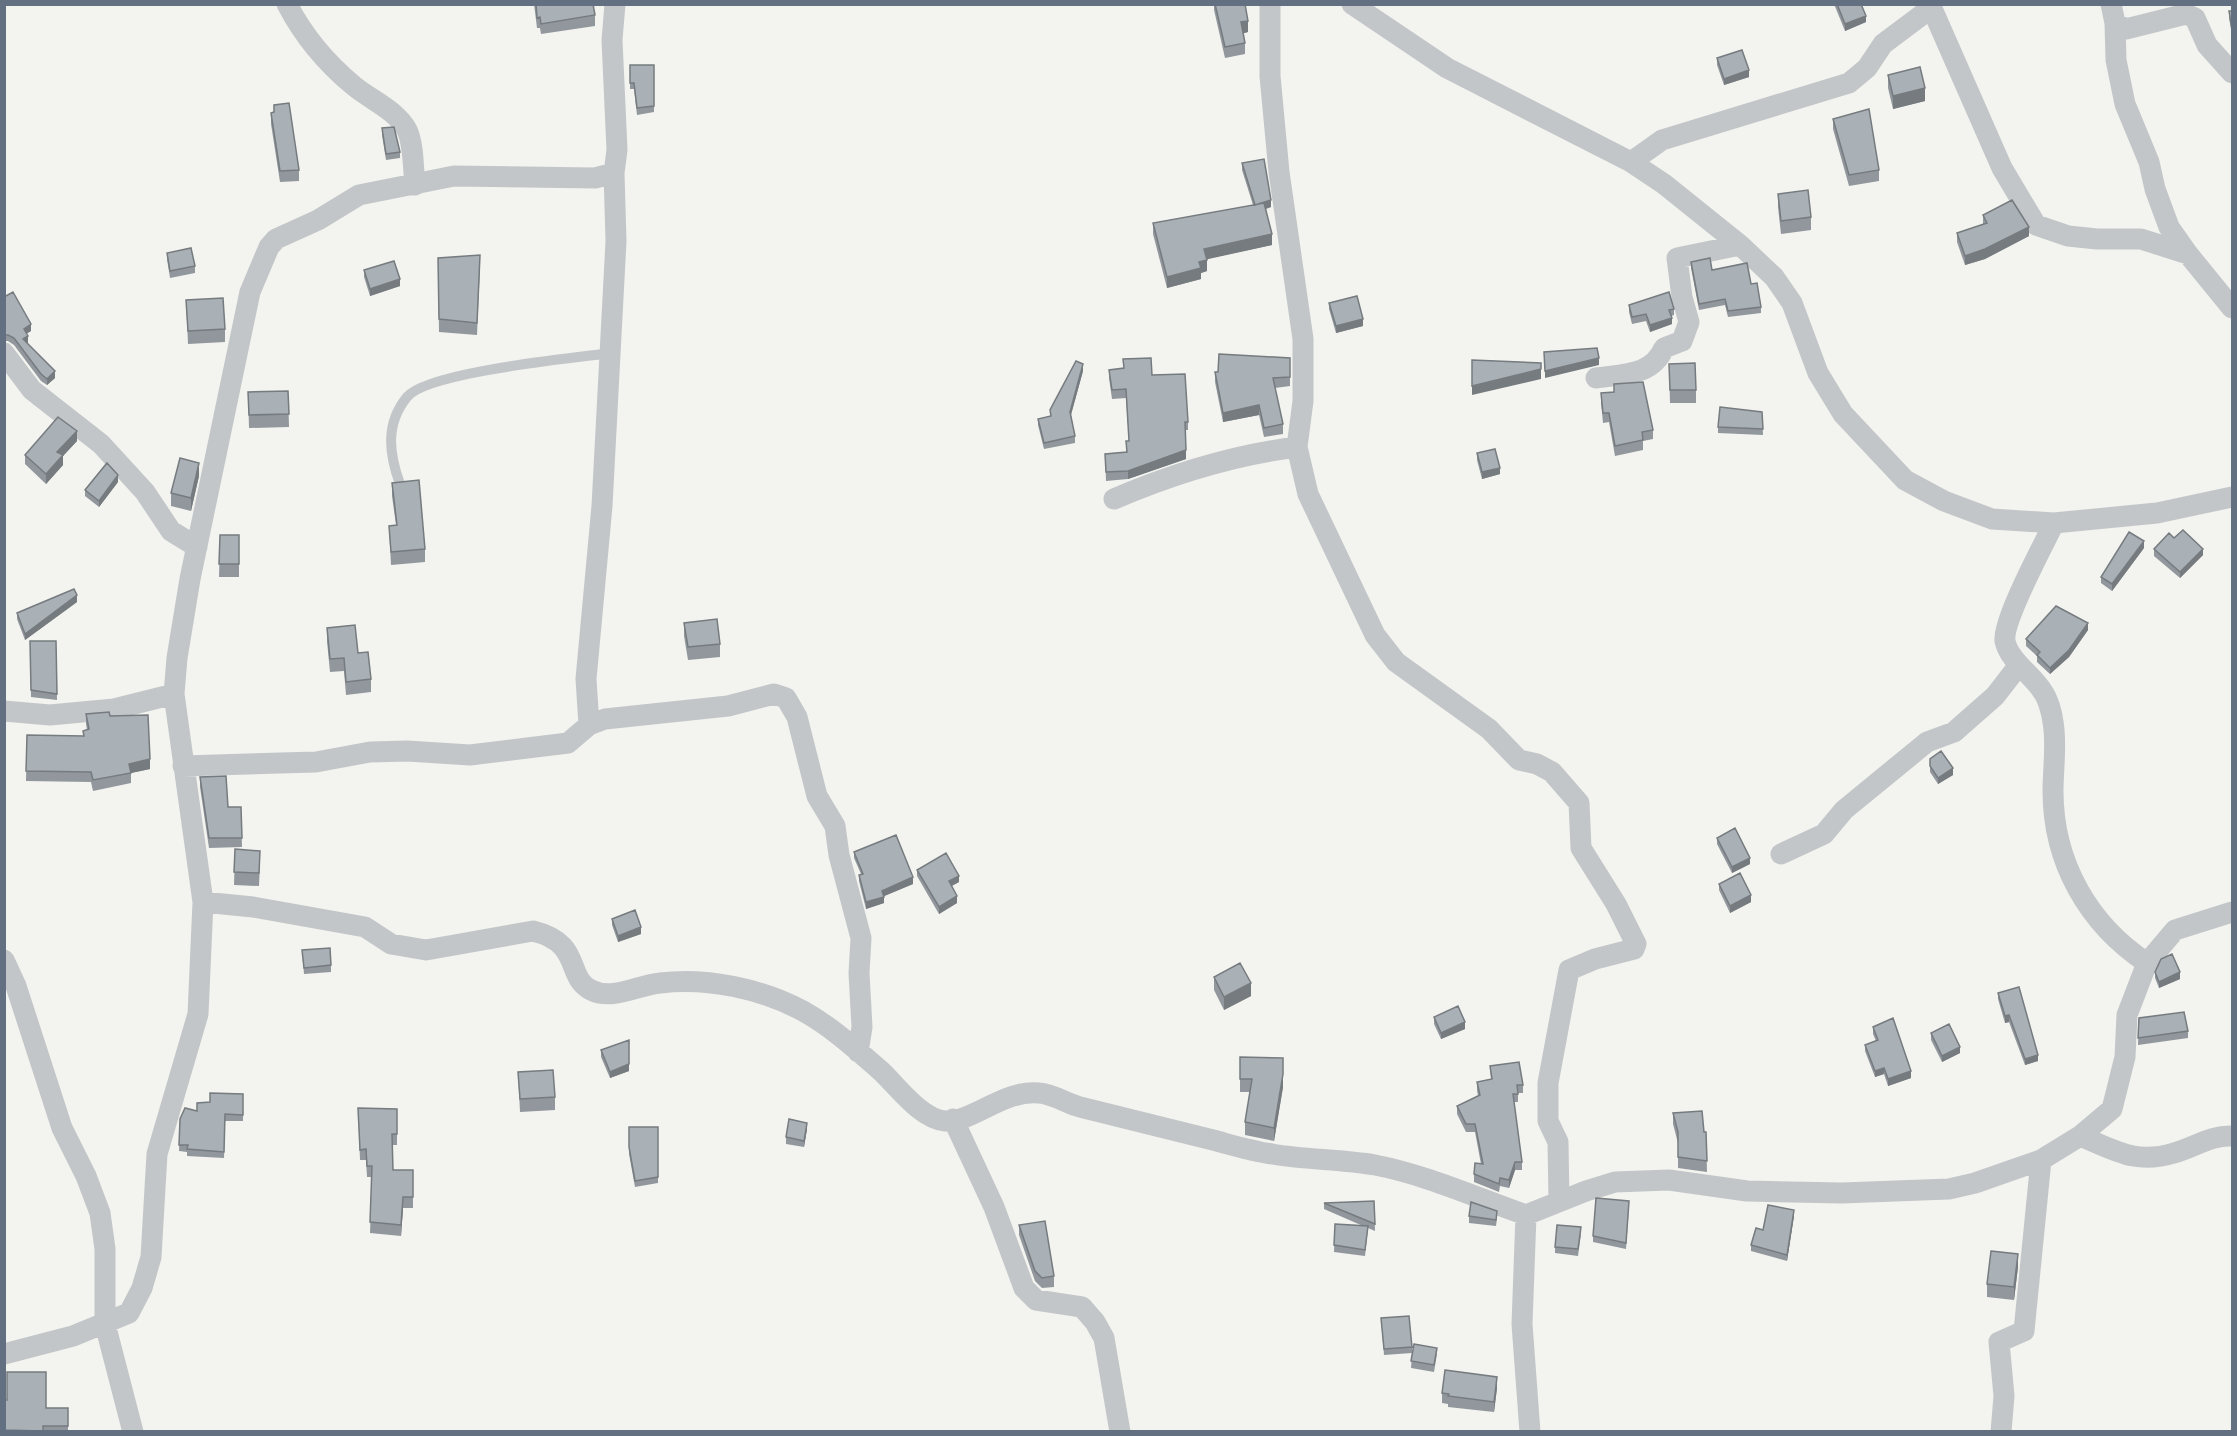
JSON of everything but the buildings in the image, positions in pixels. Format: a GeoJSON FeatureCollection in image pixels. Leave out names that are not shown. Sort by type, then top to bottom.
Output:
{"type":"FeatureCollection","features":[{"type":"Feature","properties":{"kind":"street"},"geometry":{"type":"LineString","coordinates":[[287,4],[302,33],[333,67],[355,87],[386,108],[406,130],[415,185]]}},
{"type":"Feature","properties":{"kind":"street"},"geometry":{"type":"LineString","coordinates":[[589,725],[586,679],[602,506],[616,241],[614,173],[617,150],[612,40],[615,4]]}},
{"type":"Feature","properties":{"kind":"street"},"geometry":{"type":"LineString","coordinates":[[1270,4],[1270,76],[1279,172],[1303,339],[1303,401],[1297,447],[1308,494],[1376,635],[1396,662],[1489,729],[1519,760],[1537,764],[1552,772],[1579,803],[1581,848],[1616,904],[1636,944],[1634,949],[1595,959],[1569,970],[1548,1083],[1548,1121],[1558,1142],[1559,1202]]}},
{"type":"Feature","properties":{"kind":"street"},"geometry":{"type":"LineString","coordinates":[[1352,4],[1448,68],[1631,162],[1664,184],[1740,245],[1774,277],[1792,303],[1818,373],[1843,414],[1905,480],[1944,501],[1992,519],[2054,523],[2157,513],[2232,497]]}},
{"type":"Feature","properties":{"kind":"street"},"geometry":{"type":"LineString","coordinates":[[2200,4],[2226,63]]}},
{"type":"Feature","properties":{"kind":"street"},"geometry":{"type":"LineString","coordinates":[[1631,162],[1662,140],[1849,83],[1867,68],[1883,44],[1931,6],[2002,168],[2036,225],[2068,236],[2097,239],[2141,239],[2188,254]]}},
{"type":"Feature","properties":{"kind":"street"},"geometry":{"type":"LineString","coordinates":[[2113,14],[2126,29],[2186,14],[2195,18],[2226,63]]}},
{"type":"Feature","properties":{"kind":"street"},"geometry":{"type":"LineString","coordinates":[[2113,14],[2116,60],[2125,104],[2149,162],[2155,189],[2169,227],[2232,308]]}},
{"type":"Feature","properties":{"kind":"street"},"geometry":{"type":"LineString","coordinates":[[4,1354],[105,1324],[129,1313],[142,1288],[151,1257],[157,1154],[198,1014],[203,902],[197,843],[183,766],[174,694],[177,658],[197,547],[250,292],[269,246],[276,239],[318,220],[359,195],[415,185],[434,178],[454,176],[595,178],[614,173]]}},
{"type":"Feature","properties":{"kind":"street"},"geometry":{"type":"LineString","coordinates":[[1596,378],[1646,370],[1659,361],[1664,348],[1682,341],[1689,322],[1682,297],[1677,258],[1740,245]]}},
{"type":"Feature","properties":{"kind":"street"},"geometry":{"type":"LineString","coordinates":[[4,353],[32,390],[101,444],[145,492],[171,531],[197,547]]}},
{"type":"Feature","properties":{"kind":"street"},"geometry":{"type":"LineString","coordinates":[[1114,499],[1198,468],[1257,452],[1297,447]]}},
{"type":"Feature","properties":{"kind":"street"},"geometry":{"type":"LineString","coordinates":[[2054,523],[2025,582],[2007,627],[2005,641],[2019,664],[2044,692],[2054,722],[2053,793],[2061,855],[2082,898],[2102,925],[2126,949],[2147,963]]}},
{"type":"Feature","properties":{"kind":"street"},"geometry":{"type":"LineString","coordinates":[[1781,854],[1824,834],[1844,810],[1927,742],[1954,732],[1995,696],[2019,664]]}},
{"type":"Feature","properties":{"kind":"street"},"geometry":{"type":"LineString","coordinates":[[4,711],[50,715],[114,709],[174,694]]}},
{"type":"Feature","properties":{"kind":"street"},"geometry":{"type":"LineString","coordinates":[[183,766],[316,762],[379,752],[470,755],[567,743],[589,725],[605,719],[728,706],[774,694],[786,698],[797,717],[817,796],[835,826],[839,855],[861,938],[859,973],[862,1027],[858,1052]]}},
{"type":"Feature","properties":{"kind":"street"},"geometry":{"type":"LineString","coordinates":[[203,902],[253,907],[365,927],[391,944],[426,950],[533,931],[549,935],[564,945],[589,990],[604,994],[662,982],[750,989],[803,1011],[858,1052],[917,1108],[944,1121],[1017,1093],[1041,1092],[1078,1106],[1274,1155],[1377,1166],[1425,1179],[1526,1215],[1586,1191],[1626,1182],[1669,1180],[1746,1191],[1842,1194],[1949,1189],[1975,1184],[2041,1160],[2080,1136],[2112,1109],[2125,1056],[2127,1015],[2147,963],[2175,930],[2232,912]]}},
{"type":"Feature","properties":{"kind":"street"},"geometry":{"type":"LineString","coordinates":[[4,960],[16,986],[62,1128],[86,1176],[100,1213],[105,1249],[105,1324],[133,1431]]}},
{"type":"Feature","properties":{"kind":"street"},"geometry":{"type":"LineString","coordinates":[[953,1119],[994,1207],[1024,1288],[1036,1300],[1082,1307],[1095,1322],[1104,1338],[1120,1431]]}},
{"type":"Feature","properties":{"kind":"street"},"geometry":{"type":"LineString","coordinates":[[2080,1136],[2125,1156],[2142,1158],[2174,1153],[2219,1135],[2232,1136]]}},
{"type":"Feature","properties":{"kind":"street"},"geometry":{"type":"LineString","coordinates":[[2001,1431],[2004,1396],[1999,1342],[2024,1331],[2041,1160]]}},
{"type":"Feature","properties":{"kind":"street"},"geometry":{"type":"LineString","coordinates":[[1526,1215],[1522,1324],[1530,1431]]}},
{"type":"Feature","properties":{"kind":"lane"},"geometry":{"type":"LineString","coordinates":[[400,484],[391,458],[393,423],[408,396],[428,385],[480,372],[610,353]]}}]}
